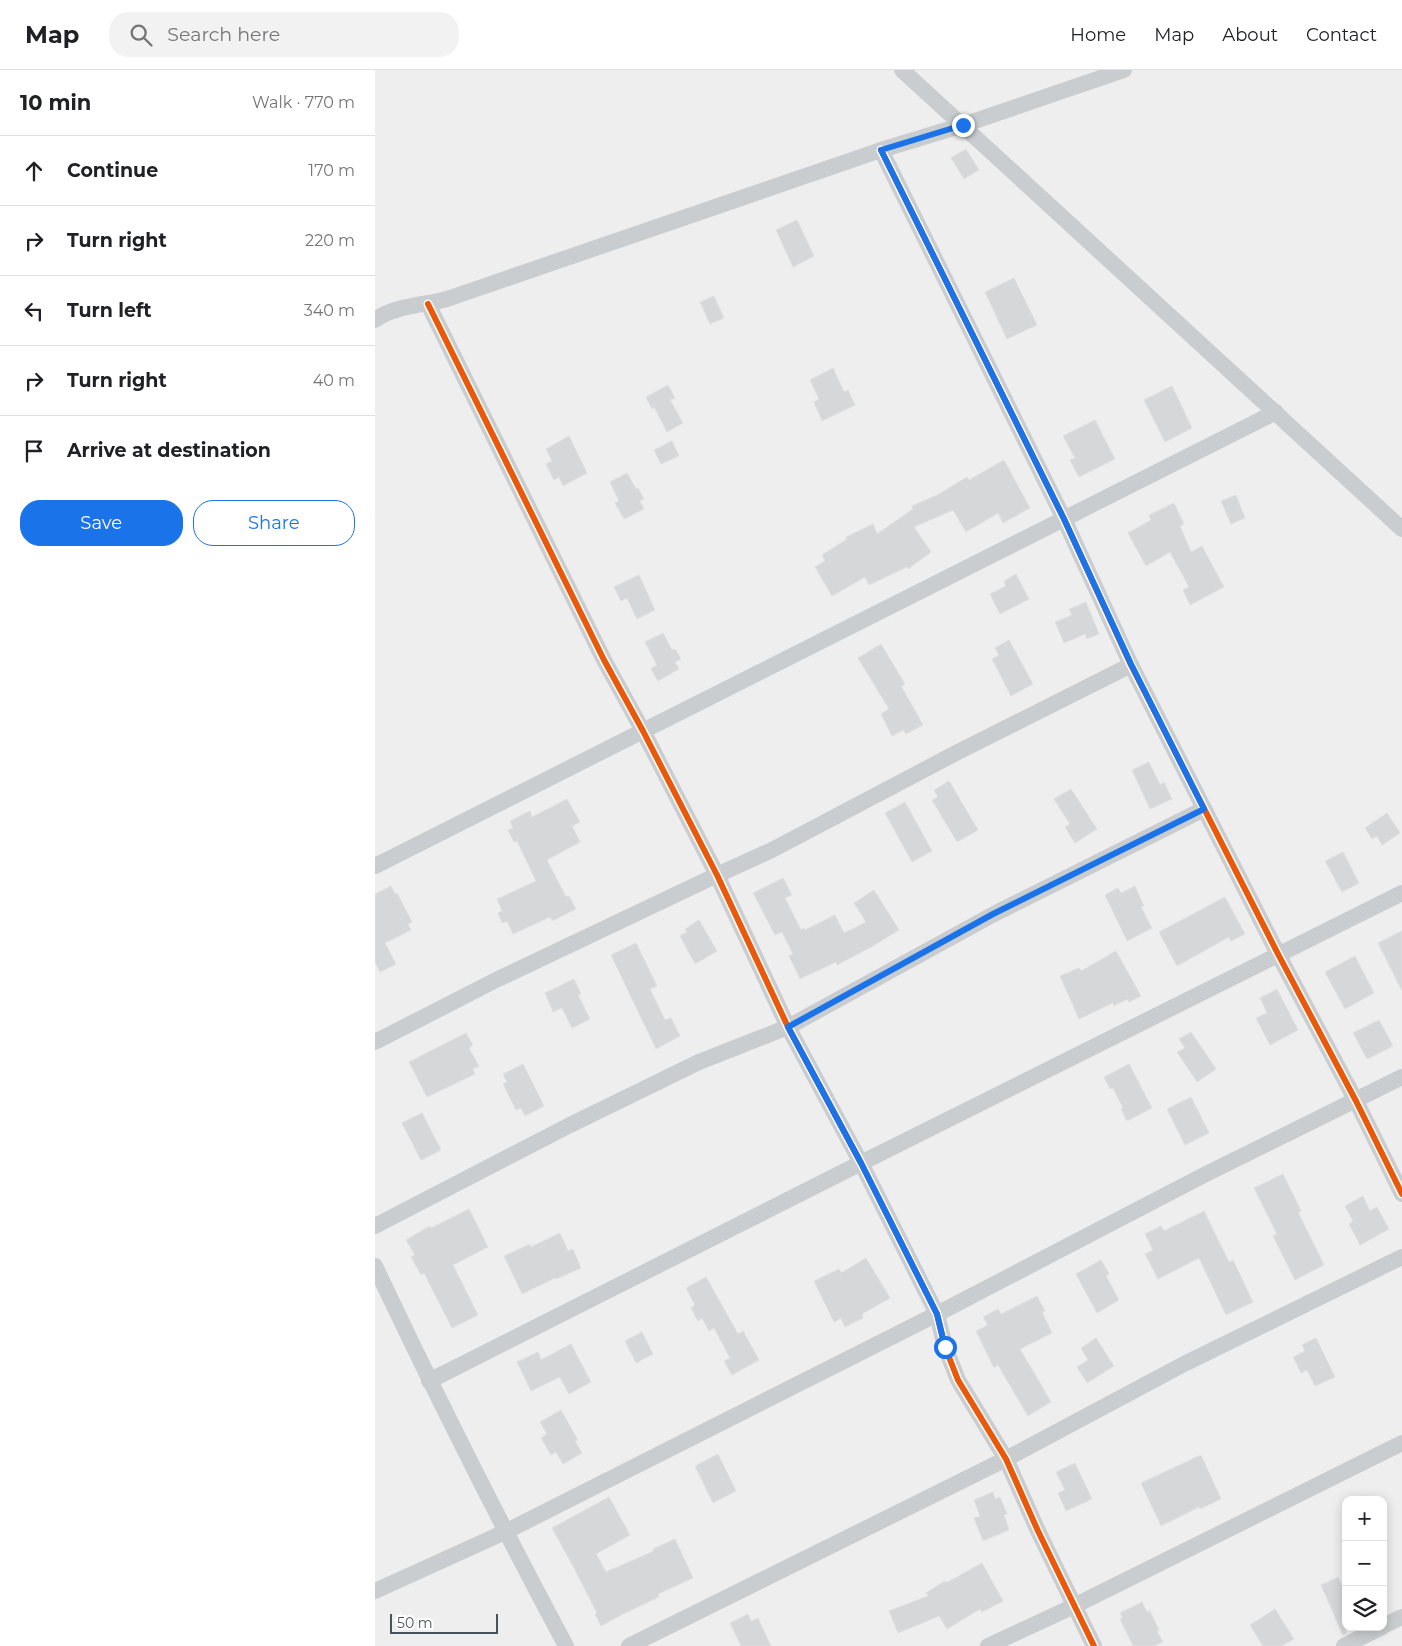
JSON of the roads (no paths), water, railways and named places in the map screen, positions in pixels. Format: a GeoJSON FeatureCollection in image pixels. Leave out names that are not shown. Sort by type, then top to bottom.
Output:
{"type":"FeatureCollection","features":[{"type":"Feature","properties":{"kind":"street"},"geometry":{"type":"LineString","coordinates":[[903,70],[1402,529]]}},
{"type":"Feature","properties":{"kind":"street"},"geometry":{"type":"LineString","coordinates":[[375,320],[381,315],[405,308],[447,299],[881,150],[963,125],[1124,70]]}},
{"type":"Feature","properties":{"kind":"street"},"geometry":{"type":"LineString","coordinates":[[881,150],[1064,519],[1131,664],[1402,1194]]}},
{"type":"Feature","properties":{"kind":"street"},"geometry":{"type":"LineString","coordinates":[[428,304],[604,660],[717,875],[788,1027],[861,1163],[937,1314],[945,1347],[958,1380],[1006,1459],[1038,1532],[1094,1646]]}},
{"type":"Feature","properties":{"kind":"street"},"geometry":{"type":"LineString","coordinates":[[375,866],[1276,412]]}},
{"type":"Feature","properties":{"kind":"street"},"geometry":{"type":"LineString","coordinates":[[375,1042],[496,980],[772,850],[1131,664]]}},
{"type":"Feature","properties":{"kind":"street"},"geometry":{"type":"LineString","coordinates":[[375,1226],[570,1125],[699,1062],[788,1027],[993,914],[1204,809]]}},
{"type":"Feature","properties":{"kind":"street"},"geometry":{"type":"LineString","coordinates":[[429,1380],[1402,893]]}},
{"type":"Feature","properties":{"kind":"street"},"geometry":{"type":"LineString","coordinates":[[375,1591],[505,1532],[937,1314],[1206,1174],[1402,1077]]}},
{"type":"Feature","properties":{"kind":"street"},"geometry":{"type":"LineString","coordinates":[[629,1646],[1006,1459],[1183,1364],[1402,1256]]}},
{"type":"Feature","properties":{"kind":"street"},"geometry":{"type":"LineString","coordinates":[[375,1266],[429,1380],[505,1532],[566,1646]]}},
{"type":"Feature","properties":{"kind":"street"},"geometry":{"type":"LineString","coordinates":[[988,1646],[1074,1606],[1402,1443]]}},
{"type":"Feature","properties":{"kind":"street"},"geometry":{"type":"LineString","coordinates":[[1387,1624],[1402,1617]]}},
{"type":"Feature","properties":{"kind":"street"},"geometry":{"type":"LineString","coordinates":[[1344,1646],[1374,1631]]}}]}
